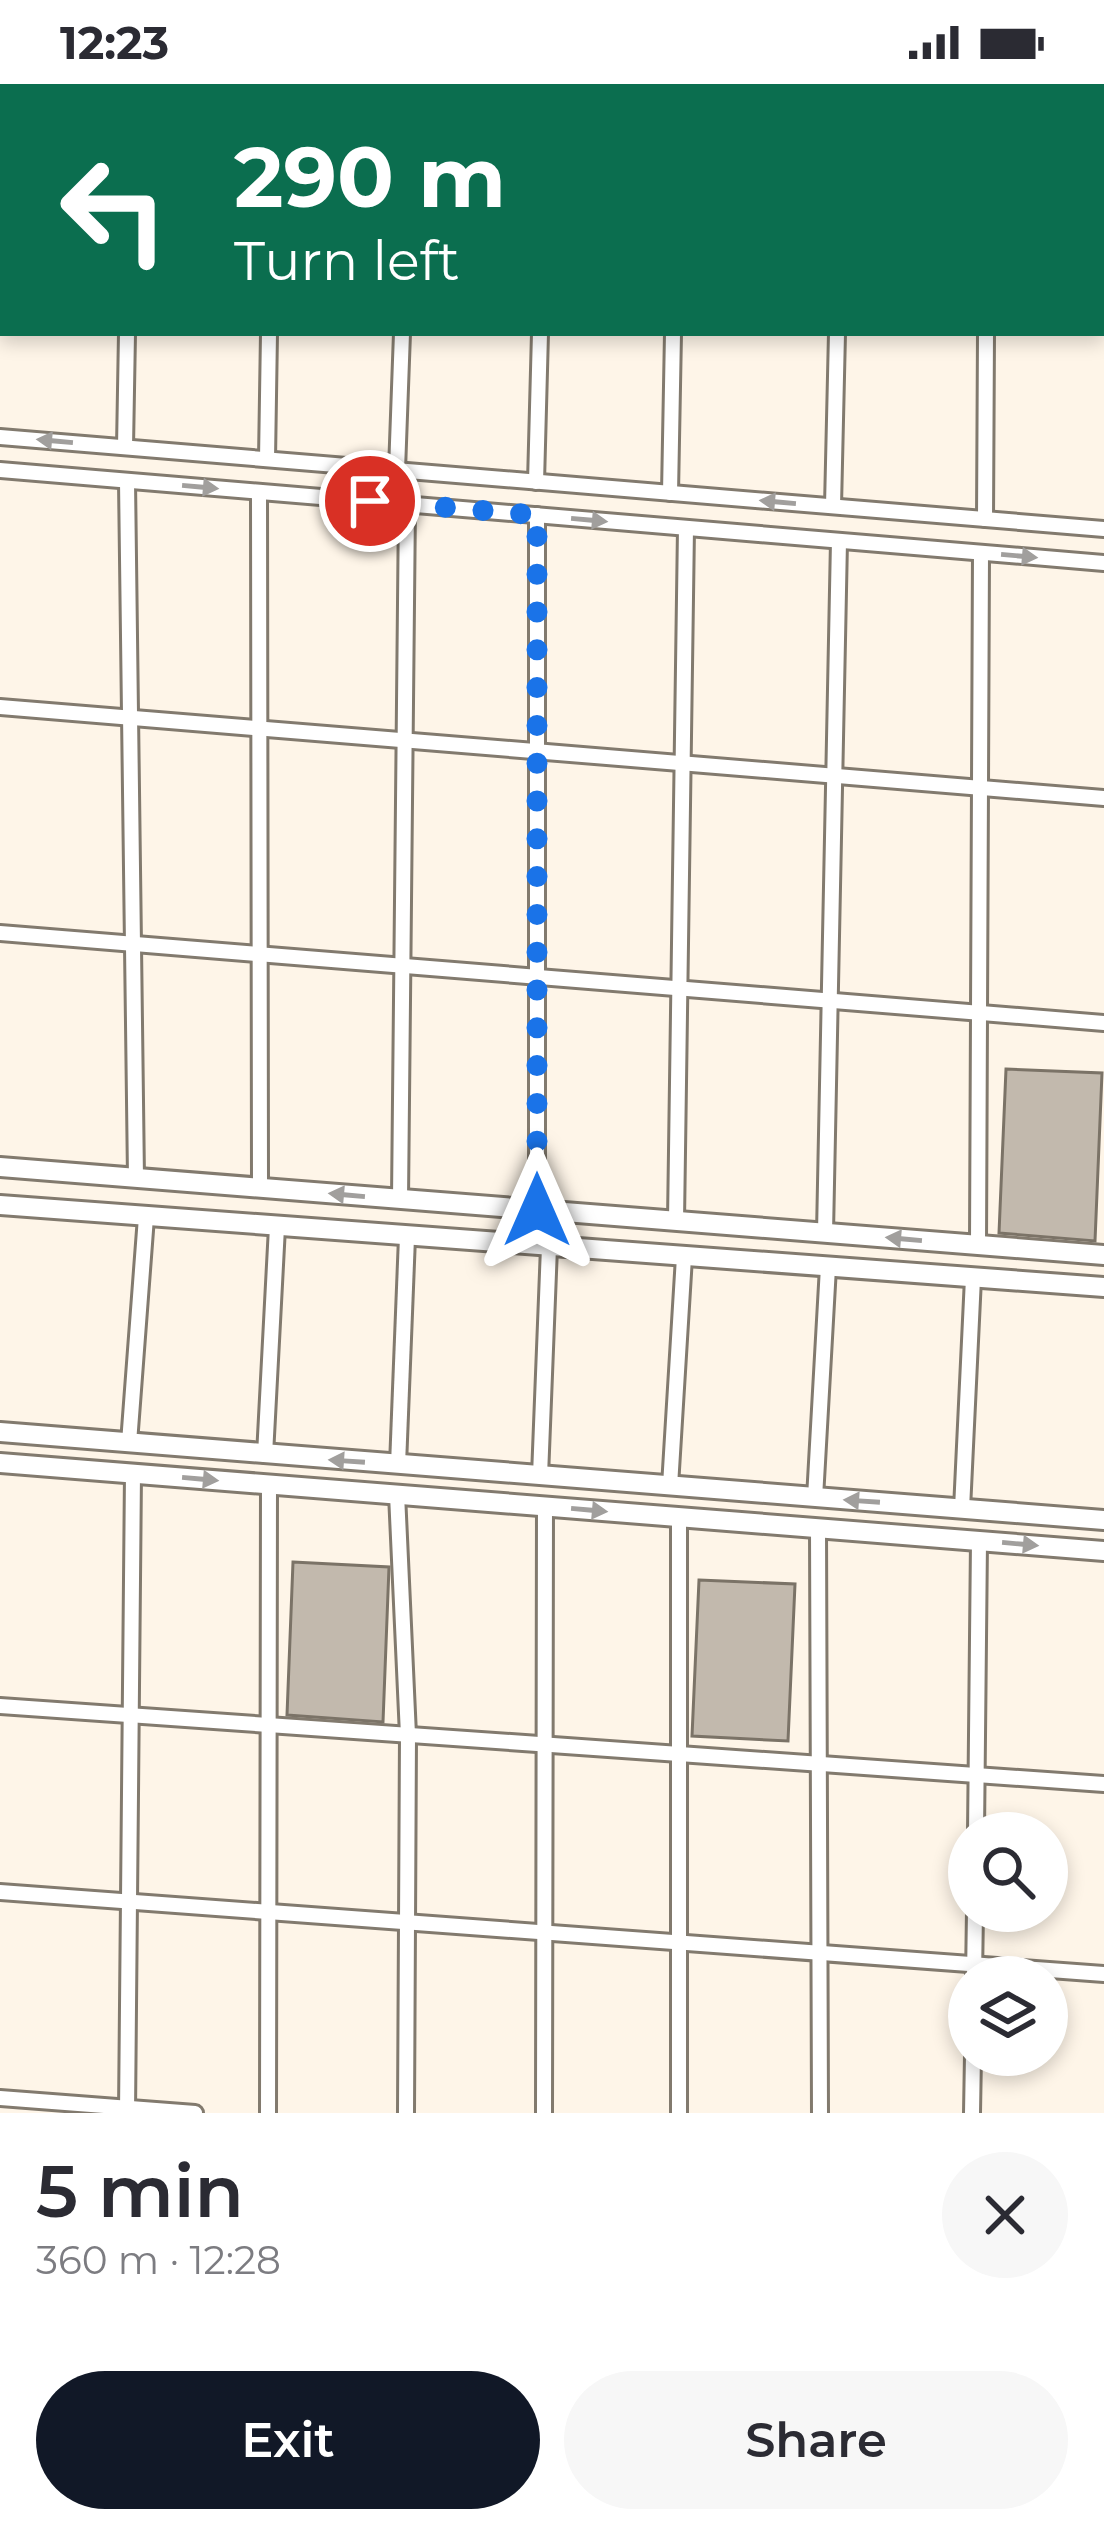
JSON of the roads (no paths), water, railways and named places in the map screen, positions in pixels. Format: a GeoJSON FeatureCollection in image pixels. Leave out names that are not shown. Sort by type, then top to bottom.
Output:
{"type":"FeatureCollection","features":[{"type":"Feature","properties":{"kind":"main road"},"geometry":{"type":"LineString","coordinates":[[0,1167],[1104,1255]]}},
{"type":"Feature","properties":{"kind":"main road"},"geometry":{"type":"LineString","coordinates":[[0,1205],[1104,1287]]}},
{"type":"Feature","properties":{"kind":"main road"},"geometry":{"type":"LineString","coordinates":[[0,1432],[1104,1520]]}},
{"type":"Feature","properties":{"kind":"main road"},"geometry":{"type":"LineString","coordinates":[[0,1463],[1104,1551]]}},
{"type":"Feature","properties":{"kind":"street"},"geometry":{"type":"LineString","coordinates":[[125,447],[127,336]]}},
{"type":"Feature","properties":{"kind":"street"},"geometry":{"type":"LineString","coordinates":[[267,459],[269,336]]}},
{"type":"Feature","properties":{"kind":"street"},"geometry":{"type":"LineString","coordinates":[[397,470],[402,336]]}},
{"type":"Feature","properties":{"kind":"street"},"geometry":{"type":"LineString","coordinates":[[536,482],[540,336]]}},
{"type":"Feature","properties":{"kind":"street"},"geometry":{"type":"LineString","coordinates":[[670,493],[673,336]]}},
{"type":"Feature","properties":{"kind":"street"},"geometry":{"type":"LineString","coordinates":[[832,506],[837,336]]}},
{"type":"Feature","properties":{"kind":"street"},"geometry":{"type":"LineString","coordinates":[[985,519],[986,336]]}},
{"type":"Feature","properties":{"kind":"street"},"geometry":{"type":"LineString","coordinates":[[0,436],[1104,529]]}},
{"type":"Feature","properties":{"kind":"street"},"geometry":{"type":"LineString","coordinates":[[0,470],[1104,563]]}},
{"type":"Feature","properties":{"kind":"street"},"geometry":{"type":"LineString","coordinates":[[127,481],[136,1178]]}},
{"type":"Feature","properties":{"kind":"street"},"geometry":{"type":"LineString","coordinates":[[259,492],[260,1188]]}},
{"type":"Feature","properties":{"kind":"street"},"geometry":{"type":"LineString","coordinates":[[400,1199],[407,504]]}},
{"type":"Feature","properties":{"kind":"street"},"geometry":{"type":"LineString","coordinates":[[537,515],[537,1210]]}},
{"type":"Feature","properties":{"kind":"street"},"geometry":{"type":"LineString","coordinates":[[676,1221],[686,528]]}},
{"type":"Feature","properties":{"kind":"street"},"geometry":{"type":"LineString","coordinates":[[825,1233],[839,541]]}},
{"type":"Feature","properties":{"kind":"street"},"geometry":{"type":"LineString","coordinates":[[977,1245],[981,553]]}},
{"type":"Feature","properties":{"kind":"street"},"geometry":{"type":"LineString","coordinates":[[0,707],[1104,798]]}},
{"type":"Feature","properties":{"kind":"street"},"geometry":{"type":"LineString","coordinates":[[0,933],[1104,1023]]}},
{"type":"Feature","properties":{"kind":"street"},"geometry":{"type":"LineString","coordinates":[[129,1444],[146,1217]]}},
{"type":"Feature","properties":{"kind":"street"},"geometry":{"type":"LineString","coordinates":[[265,1455],[277,1227]]}},
{"type":"Feature","properties":{"kind":"street"},"geometry":{"type":"LineString","coordinates":[[398,1465],[407,1237]]}},
{"type":"Feature","properties":{"kind":"street"},"geometry":{"type":"LineString","coordinates":[[540,1476],[549,1247]]}},
{"type":"Feature","properties":{"kind":"street"},"geometry":{"type":"LineString","coordinates":[[670,1486],[685,1257]]}},
{"type":"Feature","properties":{"kind":"street"},"geometry":{"type":"LineString","coordinates":[[815,1498],[828,1267]]}},
{"type":"Feature","properties":{"kind":"street"},"geometry":{"type":"LineString","coordinates":[[962,1509],[973,1278]]}},
{"type":"Feature","properties":{"kind":"street"},"geometry":{"type":"LineString","coordinates":[[127,2110],[133,1473]]}},
{"type":"Feature","properties":{"kind":"street"},"geometry":{"type":"LineString","coordinates":[[268,2113],[269,1484]]}},
{"type":"Feature","properties":{"kind":"street"},"geometry":{"type":"LineString","coordinates":[[397,1495],[407,1735],[406,2113]]}},
{"type":"Feature","properties":{"kind":"street"},"geometry":{"type":"LineString","coordinates":[[544,2113],[545,1506]]}},
{"type":"Feature","properties":{"kind":"street"},"geometry":{"type":"LineString","coordinates":[[679,1517],[680,2113]]}},
{"type":"Feature","properties":{"kind":"street"},"geometry":{"type":"LineString","coordinates":[[818,1528],[820,2113]]}},
{"type":"Feature","properties":{"kind":"street"},"geometry":{"type":"LineString","coordinates":[[976,1812],[979,1541]]}},
{"type":"Feature","properties":{"kind":"street"},"geometry":{"type":"LineString","coordinates":[[0,1706],[1104,1784]]}},
{"type":"Feature","properties":{"kind":"street"},"geometry":{"type":"LineString","coordinates":[[0,1892],[819,1953],[948,1968]]}},
{"type":"Feature","properties":{"kind":"street"},"geometry":{"type":"LineString","coordinates":[[1068,1973],[1104,1974]]}},
{"type":"Feature","properties":{"kind":"street"},"geometry":{"type":"LineString","coordinates":[[973,2076],[973,2113]]}},
{"type":"Feature","properties":{"kind":"street"},"geometry":{"type":"LineString","coordinates":[[0,2098],[194,2113]]}}]}
